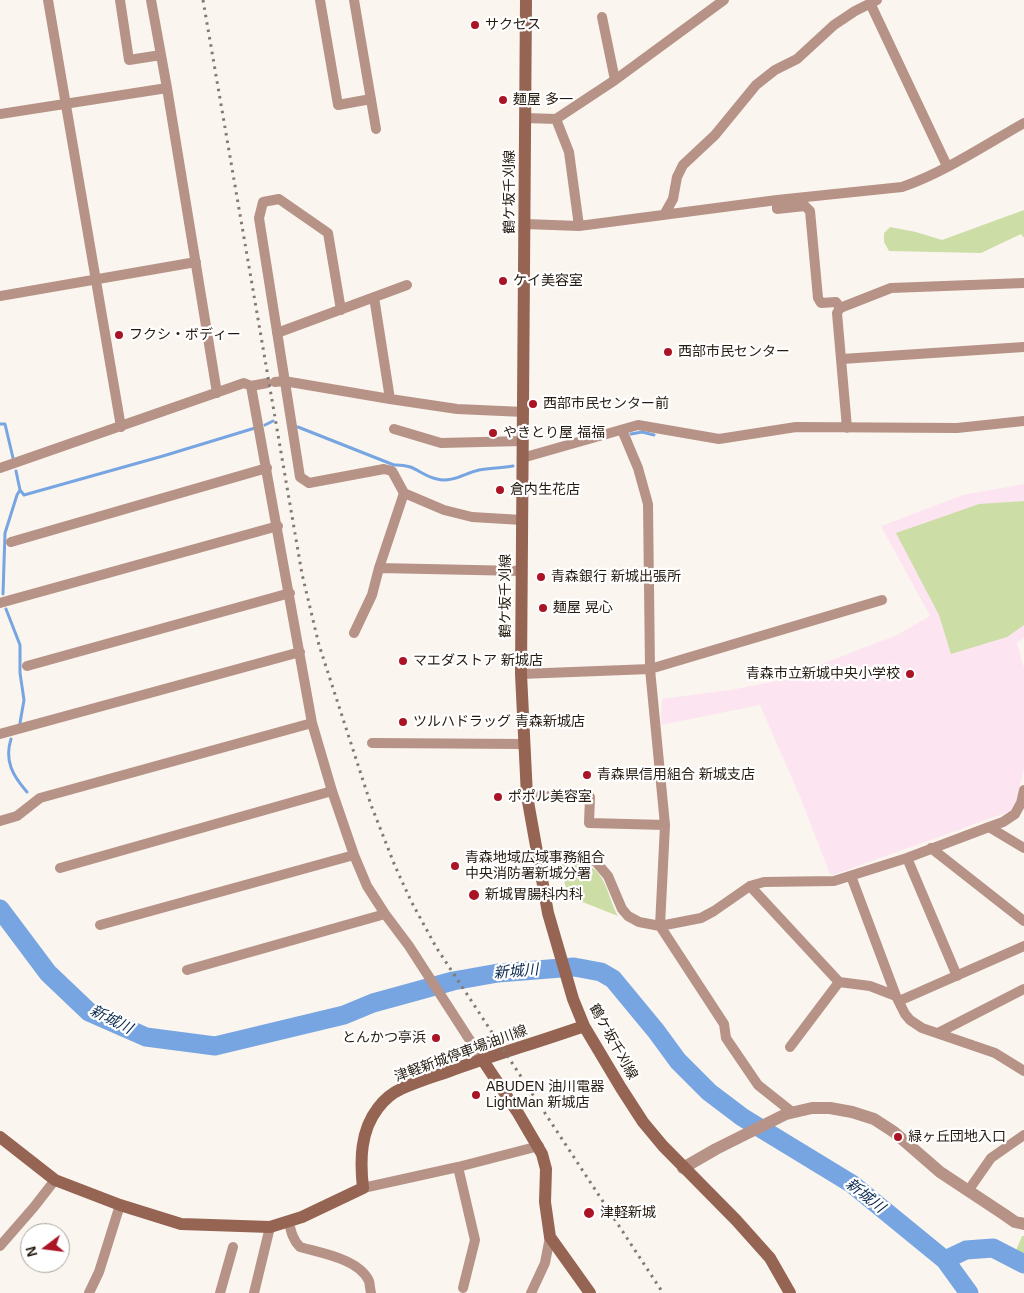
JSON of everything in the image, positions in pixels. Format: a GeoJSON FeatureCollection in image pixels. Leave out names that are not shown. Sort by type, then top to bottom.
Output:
{"type":"FeatureCollection","features":[{"type":"Feature","properties":{"kind":"main road","name":"鶴ケ坂千刈線"},"geometry":{"type":"LineString","coordinates":[[526,0],[521,674],[527,796],[548,913],[573,999],[584,1026],[642,1122],[683,1168],[736,1220],[770,1258],[790,1293]]}},
{"type":"Feature","properties":{"kind":"main road","name":"津軽新城停車場油川線"},"geometry":{"type":"LineString","coordinates":[[363,1188],[361,1167],[365,1134],[372,1118],[389,1096],[401,1089],[482,1059],[584,1026]]}},
{"type":"Feature","properties":{"kind":"main road"},"geometry":{"type":"LineString","coordinates":[[482,1059],[538,1146],[546,1169],[545,1202],[550,1237],[590,1293]]}},
{"type":"Feature","properties":{"kind":"main road"},"geometry":{"type":"LineString","coordinates":[[0,1137],[55,1180],[120,1205],[181,1224],[270,1227],[302,1218],[363,1188]]}},
{"type":"Feature","properties":{"kind":"street"},"geometry":{"type":"LineString","coordinates":[[48,0],[121,427]]}},
{"type":"Feature","properties":{"kind":"street"},"geometry":{"type":"LineString","coordinates":[[120,0],[129,60],[161,55]]}},
{"type":"Feature","properties":{"kind":"street"},"geometry":{"type":"LineString","coordinates":[[151,0],[217,393]]}},
{"type":"Feature","properties":{"kind":"street"},"geometry":{"type":"LineString","coordinates":[[320,0],[338,105],[371,99]]}},
{"type":"Feature","properties":{"kind":"street"},"geometry":{"type":"LineString","coordinates":[[354,0],[376,130]]}},
{"type":"Feature","properties":{"kind":"street"},"geometry":{"type":"LineString","coordinates":[[525,118],[556,119],[615,80],[724,0]]}},
{"type":"Feature","properties":{"kind":"street"},"geometry":{"type":"LineString","coordinates":[[664,214],[672,199],[677,178],[684,165],[715,135],[756,85],[775,70],[797,59],[834,25],[855,10],[873,2],[947,166]]}},
{"type":"Feature","properties":{"kind":"street"},"geometry":{"type":"LineString","coordinates":[[602,17],[615,80]]}},
{"type":"Feature","properties":{"kind":"street"},"geometry":{"type":"LineString","coordinates":[[0,114],[167,88]]}},
{"type":"Feature","properties":{"kind":"street"},"geometry":{"type":"LineString","coordinates":[[556,119],[569,152],[579,226]]}},
{"type":"Feature","properties":{"kind":"street"},"geometry":{"type":"LineString","coordinates":[[525,224],[579,226],[776,200],[902,187],[947,166],[1024,123]]}},
{"type":"Feature","properties":{"kind":"street"},"geometry":{"type":"LineString","coordinates":[[341,310],[328,233],[279,199],[263,202],[259,218],[277,333],[275,382],[300,477],[309,483],[384,469],[392,471],[404,493],[444,510],[472,516],[522,520]]}},
{"type":"Feature","properties":{"kind":"street"},"geometry":{"type":"LineString","coordinates":[[776,200],[777,208],[805,206],[810,211],[818,298],[821,303],[836,302],[840,308]]}},
{"type":"Feature","properties":{"kind":"street"},"geometry":{"type":"LineString","coordinates":[[0,296],[196,262]]}},
{"type":"Feature","properties":{"kind":"street"},"geometry":{"type":"LineString","coordinates":[[847,428],[837,313],[840,308],[891,288],[1024,283]]}},
{"type":"Feature","properties":{"kind":"street"},"geometry":{"type":"LineString","coordinates":[[277,333],[407,285]]}},
{"type":"Feature","properties":{"kind":"street"},"geometry":{"type":"LineString","coordinates":[[374,297],[390,399]]}},
{"type":"Feature","properties":{"kind":"street"},"geometry":{"type":"LineString","coordinates":[[842,359],[1024,347]]}},
{"type":"Feature","properties":{"kind":"street"},"geometry":{"type":"LineString","coordinates":[[0,468],[244,383],[252,386],[275,382],[457,409],[524,412]]}},
{"type":"Feature","properties":{"kind":"street"},"geometry":{"type":"LineString","coordinates":[[252,386],[312,723],[332,791],[367,886],[409,946],[482,1059]]}},
{"type":"Feature","properties":{"kind":"street"},"geometry":{"type":"LineString","coordinates":[[522,458],[638,425],[718,439],[796,426],[957,428],[1024,420]]}},
{"type":"Feature","properties":{"kind":"street"},"geometry":{"type":"LineString","coordinates":[[394,429],[440,443],[523,441]]}},
{"type":"Feature","properties":{"kind":"street"},"geometry":{"type":"LineString","coordinates":[[622,430],[638,468],[648,504],[650,669],[665,825],[660,926],[724,1024],[726,1038],[758,1085],[789,1113]]}},
{"type":"Feature","properties":{"kind":"street"},"geometry":{"type":"LineString","coordinates":[[11,542],[267,468]]}},
{"type":"Feature","properties":{"kind":"street"},"geometry":{"type":"LineString","coordinates":[[354,633],[372,596],[379,568],[404,493]]}},
{"type":"Feature","properties":{"kind":"street"},"geometry":{"type":"LineString","coordinates":[[0,603],[278,526]]}},
{"type":"Feature","properties":{"kind":"street"},"geometry":{"type":"LineString","coordinates":[[379,568],[521,571]]}},
{"type":"Feature","properties":{"kind":"street"},"geometry":{"type":"LineString","coordinates":[[27,666],[290,593]]}},
{"type":"Feature","properties":{"kind":"street"},"geometry":{"type":"LineString","coordinates":[[521,674],[650,669],[882,600]]}},
{"type":"Feature","properties":{"kind":"street"},"geometry":{"type":"LineString","coordinates":[[0,734],[300,652]]}},
{"type":"Feature","properties":{"kind":"street"},"geometry":{"type":"LineString","coordinates":[[0,821],[17,816],[40,798],[312,723]]}},
{"type":"Feature","properties":{"kind":"street"},"geometry":{"type":"LineString","coordinates":[[372,743],[523,744]]}},
{"type":"Feature","properties":{"kind":"street"},"geometry":{"type":"LineString","coordinates":[[536,853],[587,858],[596,862],[608,876],[622,909],[628,916],[639,922],[660,926],[701,918],[750,886],[764,882],[834,881],[907,858],[1003,822],[1015,814],[1021,803],[1024,790]]}},
{"type":"Feature","properties":{"kind":"street"},"geometry":{"type":"LineString","coordinates":[[60,868],[332,791]]}},
{"type":"Feature","properties":{"kind":"street"},"geometry":{"type":"LineString","coordinates":[[527,796],[590,797],[589,823],[665,825]]}},
{"type":"Feature","properties":{"kind":"street"},"geometry":{"type":"LineString","coordinates":[[989,827],[1024,848]]}},
{"type":"Feature","properties":{"kind":"street"},"geometry":{"type":"LineString","coordinates":[[931,848],[1024,921]]}},
{"type":"Feature","properties":{"kind":"street"},"geometry":{"type":"LineString","coordinates":[[100,925],[354,855]]}},
{"type":"Feature","properties":{"kind":"street"},"geometry":{"type":"LineString","coordinates":[[907,858],[957,976]]}},
{"type":"Feature","properties":{"kind":"street"},"geometry":{"type":"LineString","coordinates":[[851,876],[898,999],[910,1020],[922,1028],[995,1053],[1024,1071]]}},
{"type":"Feature","properties":{"kind":"street"},"geometry":{"type":"LineString","coordinates":[[750,886],[839,982],[870,986],[898,999],[957,976],[1024,946]]}},
{"type":"Feature","properties":{"kind":"street"},"geometry":{"type":"LineString","coordinates":[[187,970],[385,914]]}},
{"type":"Feature","properties":{"kind":"street"},"geometry":{"type":"LineString","coordinates":[[790,1047],[839,982]]}},
{"type":"Feature","properties":{"kind":"street"},"geometry":{"type":"LineString","coordinates":[[938,1033],[1024,989]]}},
{"type":"Feature","properties":{"kind":"street"},"geometry":{"type":"LineString","coordinates":[[683,1168],[716,1149],[789,1113],[812,1108],[830,1108],[874,1119],[894,1132],[940,1172],[1015,1222],[1024,1224]]}},
{"type":"Feature","properties":{"kind":"street"},"geometry":{"type":"LineString","coordinates":[[968,1191],[991,1158],[1024,1135]]}},
{"type":"Feature","properties":{"kind":"street"},"geometry":{"type":"LineString","coordinates":[[363,1188],[458,1167],[538,1146]]}},
{"type":"Feature","properties":{"kind":"street"},"geometry":{"type":"LineString","coordinates":[[458,1167],[475,1240],[463,1288]]}},
{"type":"Feature","properties":{"kind":"street"},"geometry":{"type":"LineString","coordinates":[[0,1246],[55,1180]]}},
{"type":"Feature","properties":{"kind":"street"},"geometry":{"type":"LineString","coordinates":[[89,1293],[98,1272],[120,1205]]}},
{"type":"Feature","properties":{"kind":"street"},"geometry":{"type":"LineString","coordinates":[[289,1222],[291,1234],[300,1247],[351,1263],[362,1271],[369,1282],[371,1293]]}},
{"type":"Feature","properties":{"kind":"street"},"geometry":{"type":"LineString","coordinates":[[254,1293],[270,1227]]}},
{"type":"Feature","properties":{"kind":"street"},"geometry":{"type":"LineString","coordinates":[[531,1293],[545,1263],[550,1237]]}},
{"type":"Feature","properties":{"kind":"street"},"geometry":{"type":"LineString","coordinates":[[220,1293],[233,1247]]}},
{"type":"Feature","properties":{"kind":"shaded area","name":"青森市立新城中央小学校"},"geometry":{"type":"Polygon","coordinates":[[[1024,484],[1024,638],[1017,643],[1024,668],[1024,768],[1016,802],[1011,811],[833,875],[830,874],[801,799],[760,705],[661,725],[662,699],[736,689],[780,680],[897,635],[930,616],[881,526],[963,495],[1024,484]]]}},
{"type":"Feature","properties":{"kind":"green space"},"geometry":{"type":"Polygon","coordinates":[[[1024,210],[1024,238],[1021,234],[981,253],[889,251],[884,242],[884,233],[890,227],[942,240],[1024,210]]]}},
{"type":"Feature","properties":{"kind":"green space"},"geometry":{"type":"Polygon","coordinates":[[[1024,501],[1024,625],[1007,637],[951,654],[939,615],[896,533],[979,504],[1024,501]]]}},
{"type":"Feature","properties":{"kind":"green space"},"geometry":{"type":"Polygon","coordinates":[[[559,864],[583,864],[597,871],[602,878],[618,916],[575,899],[567,891],[559,864]]]}},
{"type":"Feature","properties":{"kind":"green space"},"geometry":{"type":"Polygon","coordinates":[[[1022,1236],[1024,1236],[1024,1257],[1015,1253],[1022,1236]]]}},
{"type":"Feature","properties":{"kind":"waterway"},"geometry":{"type":"LineString","coordinates":[[265,425],[273,421]]}},
{"type":"Feature","properties":{"kind":"waterway"},"geometry":{"type":"LineString","coordinates":[[0,424],[5,424],[13,458]]}},
{"type":"Feature","properties":{"kind":"waterway"},"geometry":{"type":"LineString","coordinates":[[298,427],[394,465],[407,466],[437,479],[448,480],[479,470],[513,466]]}},
{"type":"Feature","properties":{"kind":"waterway"},"geometry":{"type":"LineString","coordinates":[[16,471],[20,490],[24,495],[255,428]]}},
{"type":"Feature","properties":{"kind":"waterway"},"geometry":{"type":"LineString","coordinates":[[631,434],[642,432],[654,435]]}},
{"type":"Feature","properties":{"kind":"waterway"},"geometry":{"type":"LineString","coordinates":[[3,594],[5,533],[20,490]]}},
{"type":"Feature","properties":{"kind":"waterway"},"geometry":{"type":"LineString","coordinates":[[6,609],[20,645],[20,673],[24,700],[20,723]]}},
{"type":"Feature","properties":{"kind":"waterway"},"geometry":{"type":"LineString","coordinates":[[11,739],[9,747],[11,768],[27,792]]}},
{"type":"Feature","properties":{"kind":"waterway","name":"新城川"},"geometry":{"type":"LineString","coordinates":[[0,909],[48,973],[89,1012],[146,1037],[215,1046],[344,1015],[373,1003],[453,981],[498,973],[574,967],[601,972],[613,979],[678,1061],[709,1092],[742,1117],[852,1184],[945,1260],[969,1293]]}},
{"type":"Feature","properties":{"kind":"waterway"},"geometry":{"type":"LineString","coordinates":[[945,1260],[966,1250],[993,1248],[1024,1264]]}},
{"type":"Feature","properties":{"kind":"railway"},"geometry":{"type":"LineString","coordinates":[[203,0],[302,574],[319,645],[371,805],[411,901],[436,947],[663,1293]]}},
{"type":"Feature","properties":{"kind":"place","name":"サクセス"},"geometry":{"type":"Point","coordinates":[475,25]}},
{"type":"Feature","properties":{"kind":"place","name":"麺屋 多一"},"geometry":{"type":"Point","coordinates":[503,100]}},
{"type":"Feature","properties":{"kind":"place","name":"ケイ美容室"},"geometry":{"type":"Point","coordinates":[503,281]}},
{"type":"Feature","properties":{"kind":"place","name":"フクシ・ボディー"},"geometry":{"type":"Point","coordinates":[119,335]}},
{"type":"Feature","properties":{"kind":"place","name":"西部市民センター"},"geometry":{"type":"Point","coordinates":[668,352]}},
{"type":"Feature","properties":{"kind":"place","name":"西部市民センター前"},"geometry":{"type":"Point","coordinates":[533,404]}},
{"type":"Feature","properties":{"kind":"place","name":"やきとり屋 福福"},"geometry":{"type":"Point","coordinates":[493,433]}},
{"type":"Feature","properties":{"kind":"place","name":"倉内生花店"},"geometry":{"type":"Point","coordinates":[500,490]}},
{"type":"Feature","properties":{"kind":"place","name":"青森銀行 新城出張所"},"geometry":{"type":"Point","coordinates":[541,577]}},
{"type":"Feature","properties":{"kind":"place","name":"麺屋 晃心"},"geometry":{"type":"Point","coordinates":[543,608]}},
{"type":"Feature","properties":{"kind":"place","name":"マエダストア 新城店"},"geometry":{"type":"Point","coordinates":[403,661]}},
{"type":"Feature","properties":{"kind":"place","name":"青森市立新城中央小学校"},"geometry":{"type":"Point","coordinates":[910,674]}},
{"type":"Feature","properties":{"kind":"place","name":"ツルハドラッグ 青森新城店"},"geometry":{"type":"Point","coordinates":[403,722]}},
{"type":"Feature","properties":{"kind":"place","name":"青森県信用組合 新城支店"},"geometry":{"type":"Point","coordinates":[587,775]}},
{"type":"Feature","properties":{"kind":"place","name":"ポポル美容室"},"geometry":{"type":"Point","coordinates":[498,797]}},
{"type":"Feature","properties":{"kind":"place","name":"青森地域広域事務組合 中央消防署新城分署"},"geometry":{"type":"Point","coordinates":[455,866]}},
{"type":"Feature","properties":{"kind":"place","name":"新城胃腸科内科"},"geometry":{"type":"Point","coordinates":[474,895]}},
{"type":"Feature","properties":{"kind":"place","name":"とんかつ亭浜"},"geometry":{"type":"Point","coordinates":[436,1038]}},
{"type":"Feature","properties":{"kind":"place","name":"ABUDEN 油川電器 LightMan 新城店"},"geometry":{"type":"Point","coordinates":[476,1095]}},
{"type":"Feature","properties":{"kind":"place","name":"緑ヶ丘団地入口"},"geometry":{"type":"Point","coordinates":[898,1137]}},
{"type":"Feature","properties":{"kind":"place","name":"津軽新城"},"geometry":{"type":"Point","coordinates":[589,1213]}}]}
